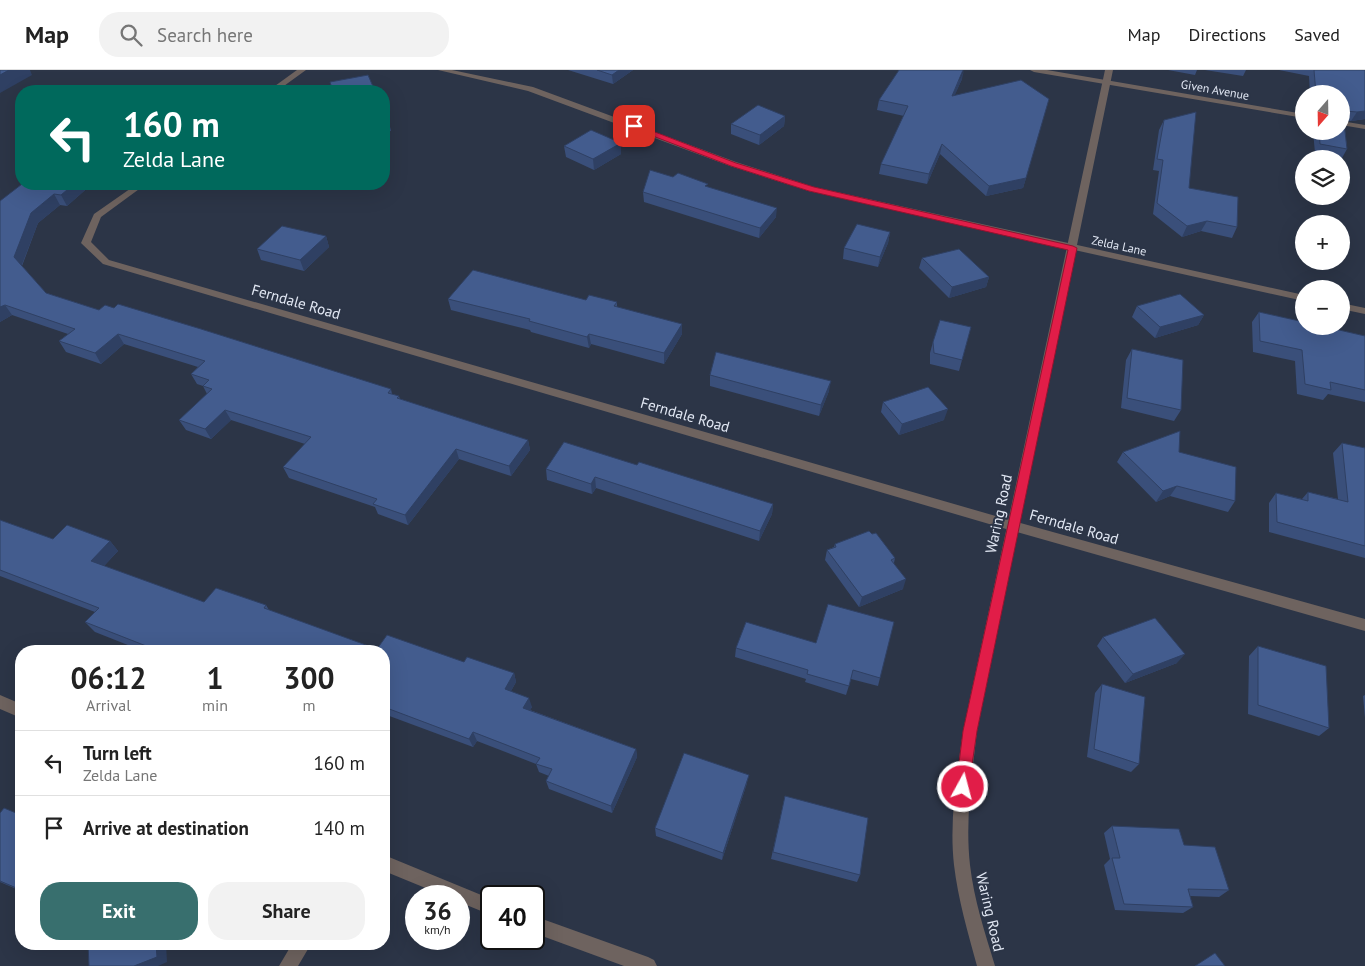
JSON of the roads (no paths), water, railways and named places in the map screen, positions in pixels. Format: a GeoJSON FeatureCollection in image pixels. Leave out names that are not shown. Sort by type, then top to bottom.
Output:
{"type":"FeatureCollection","features":[{"type":"Feature","properties":{"kind":"street"},"geometry":{"type":"LineString","coordinates":[[281,85],[302,70]]}},
{"type":"Feature","properties":{"kind":"street","name":"Zelda Lane"},"geometry":{"type":"LineString","coordinates":[[442,70],[530,89],[733,164],[812,189],[1295,296]]}},
{"type":"Feature","properties":{"kind":"street","name":"Given Avenue"},"geometry":{"type":"LineString","coordinates":[[1034,70],[1295,114]]}},
{"type":"Feature","properties":{"kind":"street","name":"Waring Road"},"geometry":{"type":"LineString","coordinates":[[986,966],[969,908],[961,850],[963,787],[970,731],[1109,70]]}},
{"type":"Feature","properties":{"kind":"street"},"geometry":{"type":"LineString","coordinates":[[1350,124],[1365,127]]}},
{"type":"Feature","properties":{"kind":"street","name":"Ferndale Road"},"geometry":{"type":"LineString","coordinates":[[134,190],[97,216],[86,244],[106,262],[1013,526],[1365,625]]}},
{"type":"Feature","properties":{"kind":"street"},"geometry":{"type":"LineString","coordinates":[[1350,308],[1365,311]]}},
{"type":"Feature","properties":{"kind":"street"},"geometry":{"type":"LineString","coordinates":[[0,702],[15,708]]}},
{"type":"Feature","properties":{"kind":"street"},"geometry":{"type":"LineString","coordinates":[[390,866],[480,903]]}},
{"type":"Feature","properties":{"kind":"street"},"geometry":{"type":"LineString","coordinates":[[545,928],[648,966]]}},
{"type":"Feature","properties":{"kind":"street"},"geometry":{"type":"LineString","coordinates":[[288,966],[298,950]]}}]}
